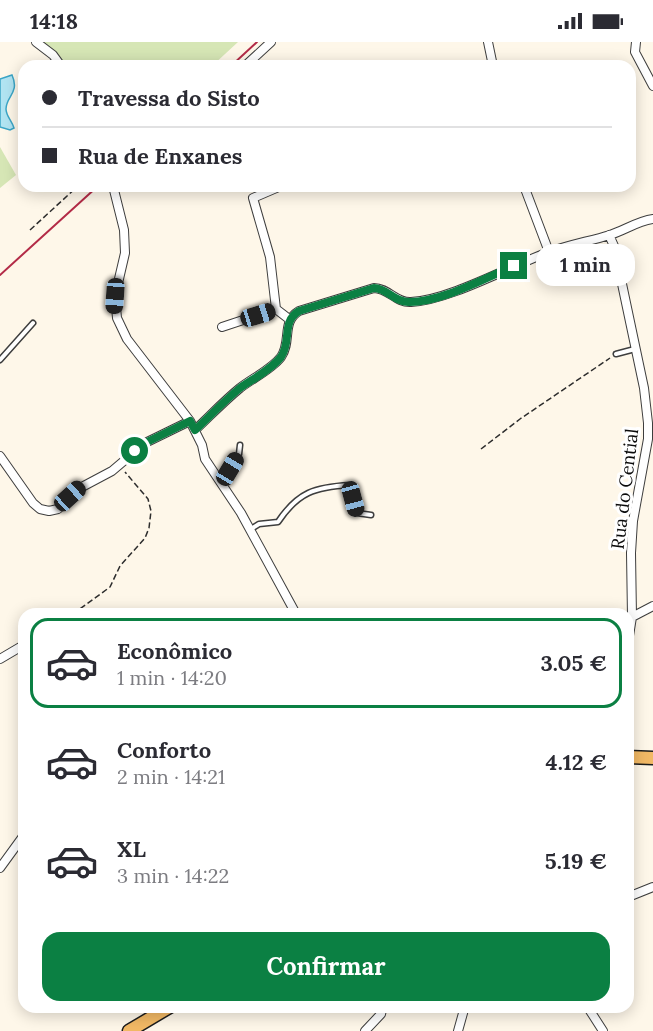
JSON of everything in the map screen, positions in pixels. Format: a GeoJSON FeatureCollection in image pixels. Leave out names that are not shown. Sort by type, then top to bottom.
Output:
{"type":"FeatureCollection","features":[{"type":"Feature","properties":{"kind":"main road"},"geometry":{"type":"LineString","coordinates":[[634,757],[653,758]]}},
{"type":"Feature","properties":{"kind":"main road"},"geometry":{"type":"LineString","coordinates":[[129,1031],[159,1013]]}},
{"type":"Feature","properties":{"kind":"street"},"geometry":{"type":"LineString","coordinates":[[36,42],[56,60]]}},
{"type":"Feature","properties":{"kind":"street"},"geometry":{"type":"LineString","coordinates":[[252,60],[271,42]]}},
{"type":"Feature","properties":{"kind":"street"},"geometry":{"type":"LineString","coordinates":[[488,42],[492,60]]}},
{"type":"Feature","properties":{"kind":"street"},"geometry":{"type":"LineString","coordinates":[[636,42],[635,52],[653,86]]}},
{"type":"Feature","properties":{"kind":"street"},"geometry":{"type":"LineString","coordinates":[[114,192],[124,230],[125,253],[115,296],[117,318],[134,347],[190,421],[202,445],[205,459],[250,529],[293,608]]}},
{"type":"Feature","properties":{"kind":"street"},"geometry":{"type":"LineString","coordinates":[[268,192],[254,198],[270,257],[276,309],[290,319]]}},
{"type":"Feature","properties":{"kind":"street"},"geometry":{"type":"LineString","coordinates":[[526,192],[549,252]]}},
{"type":"Feature","properties":{"kind":"street"},"geometry":{"type":"LineString","coordinates":[[195,430],[237,391],[279,359],[286,345],[290,319],[299,311],[374,288],[386,291],[403,302],[422,301],[448,293],[549,252],[609,235],[644,220],[653,219]]}},
{"type":"Feature","properties":{"kind":"street","name":"Rua do Cential"},"geometry":{"type":"LineString","coordinates":[[609,235],[614,246],[648,423],[648,439],[632,543],[632,608]]}},
{"type":"Feature","properties":{"kind":"street"},"geometry":{"type":"LineString","coordinates":[[222,327],[276,309]]}},
{"type":"Feature","properties":{"kind":"street"},"geometry":{"type":"LineString","coordinates":[[0,456],[33,503],[40,509],[48,511],[58,509],[80,488],[102,477],[145,443],[190,421]]}},
{"type":"Feature","properties":{"kind":"street"},"geometry":{"type":"LineString","coordinates":[[634,617],[653,606]]}},
{"type":"Feature","properties":{"kind":"street"},"geometry":{"type":"LineString","coordinates":[[0,659],[18,648]]}},
{"type":"Feature","properties":{"kind":"street"},"geometry":{"type":"LineString","coordinates":[[0,868],[18,844]]}},
{"type":"Feature","properties":{"kind":"street"},"geometry":{"type":"LineString","coordinates":[[634,895],[653,887]]}},
{"type":"Feature","properties":{"kind":"street"},"geometry":{"type":"LineString","coordinates":[[365,1031],[381,1013]]}},
{"type":"Feature","properties":{"kind":"street"},"geometry":{"type":"LineString","coordinates":[[458,1031],[463,1013]]}},
{"type":"Feature","properties":{"kind":"street"},"geometry":{"type":"LineString","coordinates":[[591,1013],[603,1031]]}},
{"type":"Feature","properties":{"kind":"lane"},"geometry":{"type":"LineString","coordinates":[[0,360],[33,323]]}},
{"type":"Feature","properties":{"kind":"lane"},"geometry":{"type":"LineString","coordinates":[[616,354],[635,348]]}},
{"type":"Feature","properties":{"kind":"lane"},"geometry":{"type":"LineString","coordinates":[[222,484],[239,454],[240,445]]}},
{"type":"Feature","properties":{"kind":"lane"},"geometry":{"type":"LineString","coordinates":[[250,529],[259,524],[278,522],[287,507],[319,487],[350,485],[357,513],[371,515]]}},
{"type":"Feature","properties":{"kind":"path"},"geometry":{"type":"LineString","coordinates":[[30,230],[71,192]]}},
{"type":"Feature","properties":{"kind":"path"},"geometry":{"type":"LineString","coordinates":[[481,449],[520,419],[616,354]]}},
{"type":"Feature","properties":{"kind":"path"},"geometry":{"type":"LineString","coordinates":[[81,608],[110,587],[120,566],[145,538],[149,528],[152,512],[148,499],[118,465]]}},
{"type":"Feature","properties":{"kind":"green space"},"geometry":{"type":"Polygon","coordinates":[[[41,42],[238,42],[218,60],[59,60],[41,42]]]}},
{"type":"Feature","properties":{"kind":"green space"},"geometry":{"type":"Polygon","coordinates":[[[0,147],[16,175],[0,188],[0,147]]]}},
{"type":"Feature","properties":{"kind":"water"},"geometry":{"type":"Polygon","coordinates":[[[12,75],[14,90],[6,109],[14,128],[10,130],[0,127],[0,79],[12,75]]]}},
{"type":"Feature","properties":{"kind":"railway"},"geometry":{"type":"LineString","coordinates":[[238,60],[257,42]]}},
{"type":"Feature","properties":{"kind":"railway"},"geometry":{"type":"LineString","coordinates":[[0,275],[91,192]]}},
{"type":"Feature","properties":{"kind":"route"},"geometry":{"type":"LineString","coordinates":[[135,451],[145,443],[190,421],[195,430],[237,391],[279,359],[286,345],[290,319],[299,311],[374,288],[386,291],[403,302],[422,301],[514,266]]}}]}
